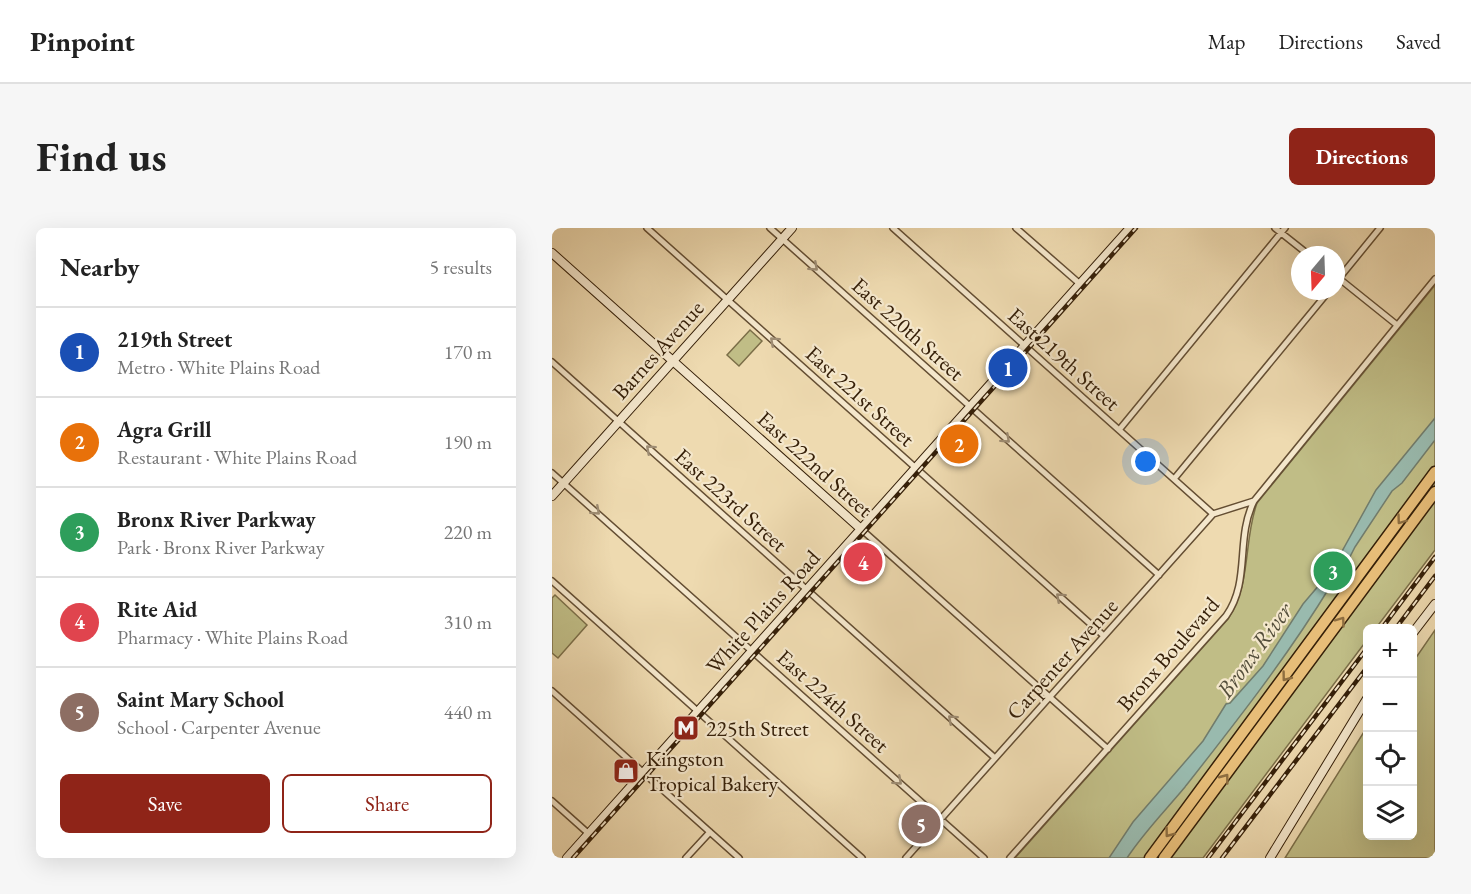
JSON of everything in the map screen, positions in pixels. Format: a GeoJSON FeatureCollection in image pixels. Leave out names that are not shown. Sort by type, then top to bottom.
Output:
{"type":"FeatureCollection","features":[{"type":"Feature","properties":{"kind":"highway"},"geometry":{"type":"LineString","coordinates":[[1150,858],[1435,472]]}},
{"type":"Feature","properties":{"kind":"highway"},"geometry":{"type":"LineString","coordinates":[[1164,858],[1435,492]]}},
{"type":"Feature","properties":{"kind":"main road","name":"Barnes Avenue"},"geometry":{"type":"LineString","coordinates":[[552,496],[792,228]]}},
{"type":"Feature","properties":{"kind":"main road","name":"White Plains Road"},"geometry":{"type":"LineString","coordinates":[[567,858],[1130,228]]}},
{"type":"Feature","properties":{"kind":"main road","name":"East 222nd Street"},"geometry":{"type":"LineString","coordinates":[[552,253],[861,529]]}},
{"type":"Feature","properties":{"kind":"main road"},"geometry":{"type":"LineString","coordinates":[[1417,629],[1435,604]]}},
{"type":"Feature","properties":{"kind":"main road"},"geometry":{"type":"LineString","coordinates":[[1270,858],[1363,705]]}},
{"type":"Feature","properties":{"kind":"street","name":"East 221st Street"},"geometry":{"type":"LineString","coordinates":[[647,228],[1104,636]]}},
{"type":"Feature","properties":{"kind":"street","name":"East 220th Street"},"geometry":{"type":"LineString","coordinates":[[770,228],[1159,575]]}},
{"type":"Feature","properties":{"kind":"street","name":"East 219th Street"},"geometry":{"type":"LineString","coordinates":[[893,228],[1213,514]]}},
{"type":"Feature","properties":{"kind":"street"},"geometry":{"type":"LineString","coordinates":[[1016,228],[1080,284]]}},
{"type":"Feature","properties":{"kind":"street"},"geometry":{"type":"LineString","coordinates":[[1275,228],[1283,231],[1299,246]]}},
{"type":"Feature","properties":{"kind":"street"},"geometry":{"type":"LineString","coordinates":[[1345,270],[1380,228]]}},
{"type":"Feature","properties":{"kind":"street"},"geometry":{"type":"LineString","coordinates":[[1119,430],[1283,231]]}},
{"type":"Feature","properties":{"kind":"street","name":"Bronx Boulevard"},"geometry":{"type":"LineString","coordinates":[[1010,858],[1233,607],[1242,581],[1245,527],[1254,501],[1435,279]]}},
{"type":"Feature","properties":{"kind":"street"},"geometry":{"type":"LineString","coordinates":[[1345,285],[1397,326]]}},
{"type":"Feature","properties":{"kind":"street"},"geometry":{"type":"LineString","coordinates":[[1174,479],[1322,300]]}},
{"type":"Feature","properties":{"kind":"street","name":"East 223rd Street"},"geometry":{"type":"LineString","coordinates":[[552,362],[995,758]]}},
{"type":"Feature","properties":{"kind":"street","name":"East 224th Street"},"geometry":{"type":"LineString","coordinates":[[552,472],[984,858]]}},
{"type":"Feature","properties":{"kind":"street"},"geometry":{"type":"LineString","coordinates":[[1213,514],[1254,501]]}},
{"type":"Feature","properties":{"kind":"street","name":"Carpenter Avenue"},"geometry":{"type":"LineString","coordinates":[[906,858],[1213,514]]}},
{"type":"Feature","properties":{"kind":"street","name":"East 222nd Street"},"geometry":{"type":"LineString","coordinates":[[861,529],[1107,749]]}},
{"type":"Feature","properties":{"kind":"street"},"geometry":{"type":"LineString","coordinates":[[552,581],[862,858]]}},
{"type":"Feature","properties":{"kind":"street"},"geometry":{"type":"LineString","coordinates":[[552,691],[739,858]]}},
{"type":"Feature","properties":{"kind":"street"},"geometry":{"type":"LineString","coordinates":[[552,801],[589,834]]}},
{"type":"Feature","properties":{"kind":"street"},"geometry":{"type":"LineString","coordinates":[[686,858],[710,832]]}},
{"type":"Feature","properties":{"kind":"shaded area"},"geometry":{"type":"Polygon","coordinates":[[[1435,285],[1435,550],[1379,624],[1363,624],[1363,645],[1203,858],[1015,858],[1228,619],[1241,591],[1257,503],[1435,285]]]}},
{"type":"Feature","properties":{"kind":"shaded area"},"geometry":{"type":"Polygon","coordinates":[[[750,330],[762,341],[739,366],[727,355],[750,330]]]}},
{"type":"Feature","properties":{"kind":"shaded area"},"geometry":{"type":"Polygon","coordinates":[[[555,595],[587,625],[558,658],[552,653],[552,598],[555,595]]]}},
{"type":"Feature","properties":{"kind":"shaded area"},"geometry":{"type":"Polygon","coordinates":[[[1435,630],[1435,858],[1285,858],[1363,733],[1363,840],[1417,840],[1417,656],[1435,630]]]}},
{"type":"Feature","properties":{"kind":"water"},"geometry":{"type":"Polygon","coordinates":[[[1435,418],[1435,440],[1402,483],[1392,491],[1355,547],[1337,582],[1331,585],[1261,688],[1127,858],[1109,858],[1133,822],[1203,741],[1226,704],[1230,703],[1263,666],[1303,604],[1331,571],[1376,490],[1435,418]]]}},
{"type":"Feature","properties":{"kind":"railway"},"geometry":{"type":"LineString","coordinates":[[573,858],[1136,228]]}},
{"type":"Feature","properties":{"kind":"railway"},"geometry":{"type":"LineString","coordinates":[[1385,624],[1435,557]]}},
{"type":"Feature","properties":{"kind":"railway"},"geometry":{"type":"LineString","coordinates":[[1399,624],[1435,576]]}},
{"type":"Feature","properties":{"kind":"railway"},"geometry":{"type":"LineString","coordinates":[[1208,858],[1363,654]]}},
{"type":"Feature","properties":{"kind":"railway"},"geometry":{"type":"LineString","coordinates":[[1222,858],[1363,673]]}},
{"type":"Feature","properties":{"kind":"place","name":"219th Street"},"geometry":{"type":"Point","coordinates":[1008,368]}},
{"type":"Feature","properties":{"kind":"place","name":"Agra Grill"},"geometry":{"type":"Point","coordinates":[959,444]}},
{"type":"Feature","properties":{"kind":"place","name":"Rite Aid"},"geometry":{"type":"Point","coordinates":[863,562]}},
{"type":"Feature","properties":{"kind":"place","name":"Bronx River Parkway"},"geometry":{"type":"Point","coordinates":[1333,571]}},
{"type":"Feature","properties":{"kind":"place","name":"225th Street"},"geometry":{"type":"Point","coordinates":[686,728]}},
{"type":"Feature","properties":{"kind":"place","name":"Kingston Tropical Bakery"},"geometry":{"type":"Point","coordinates":[626,771]}},
{"type":"Feature","properties":{"kind":"place","name":"Saint Mary School"},"geometry":{"type":"Point","coordinates":[921,824]}},
{"type":"Feature","properties":{"kind":"water label","name":"Bronx River"},"geometry":{"type":"Point","coordinates":[1254,650]}}]}
